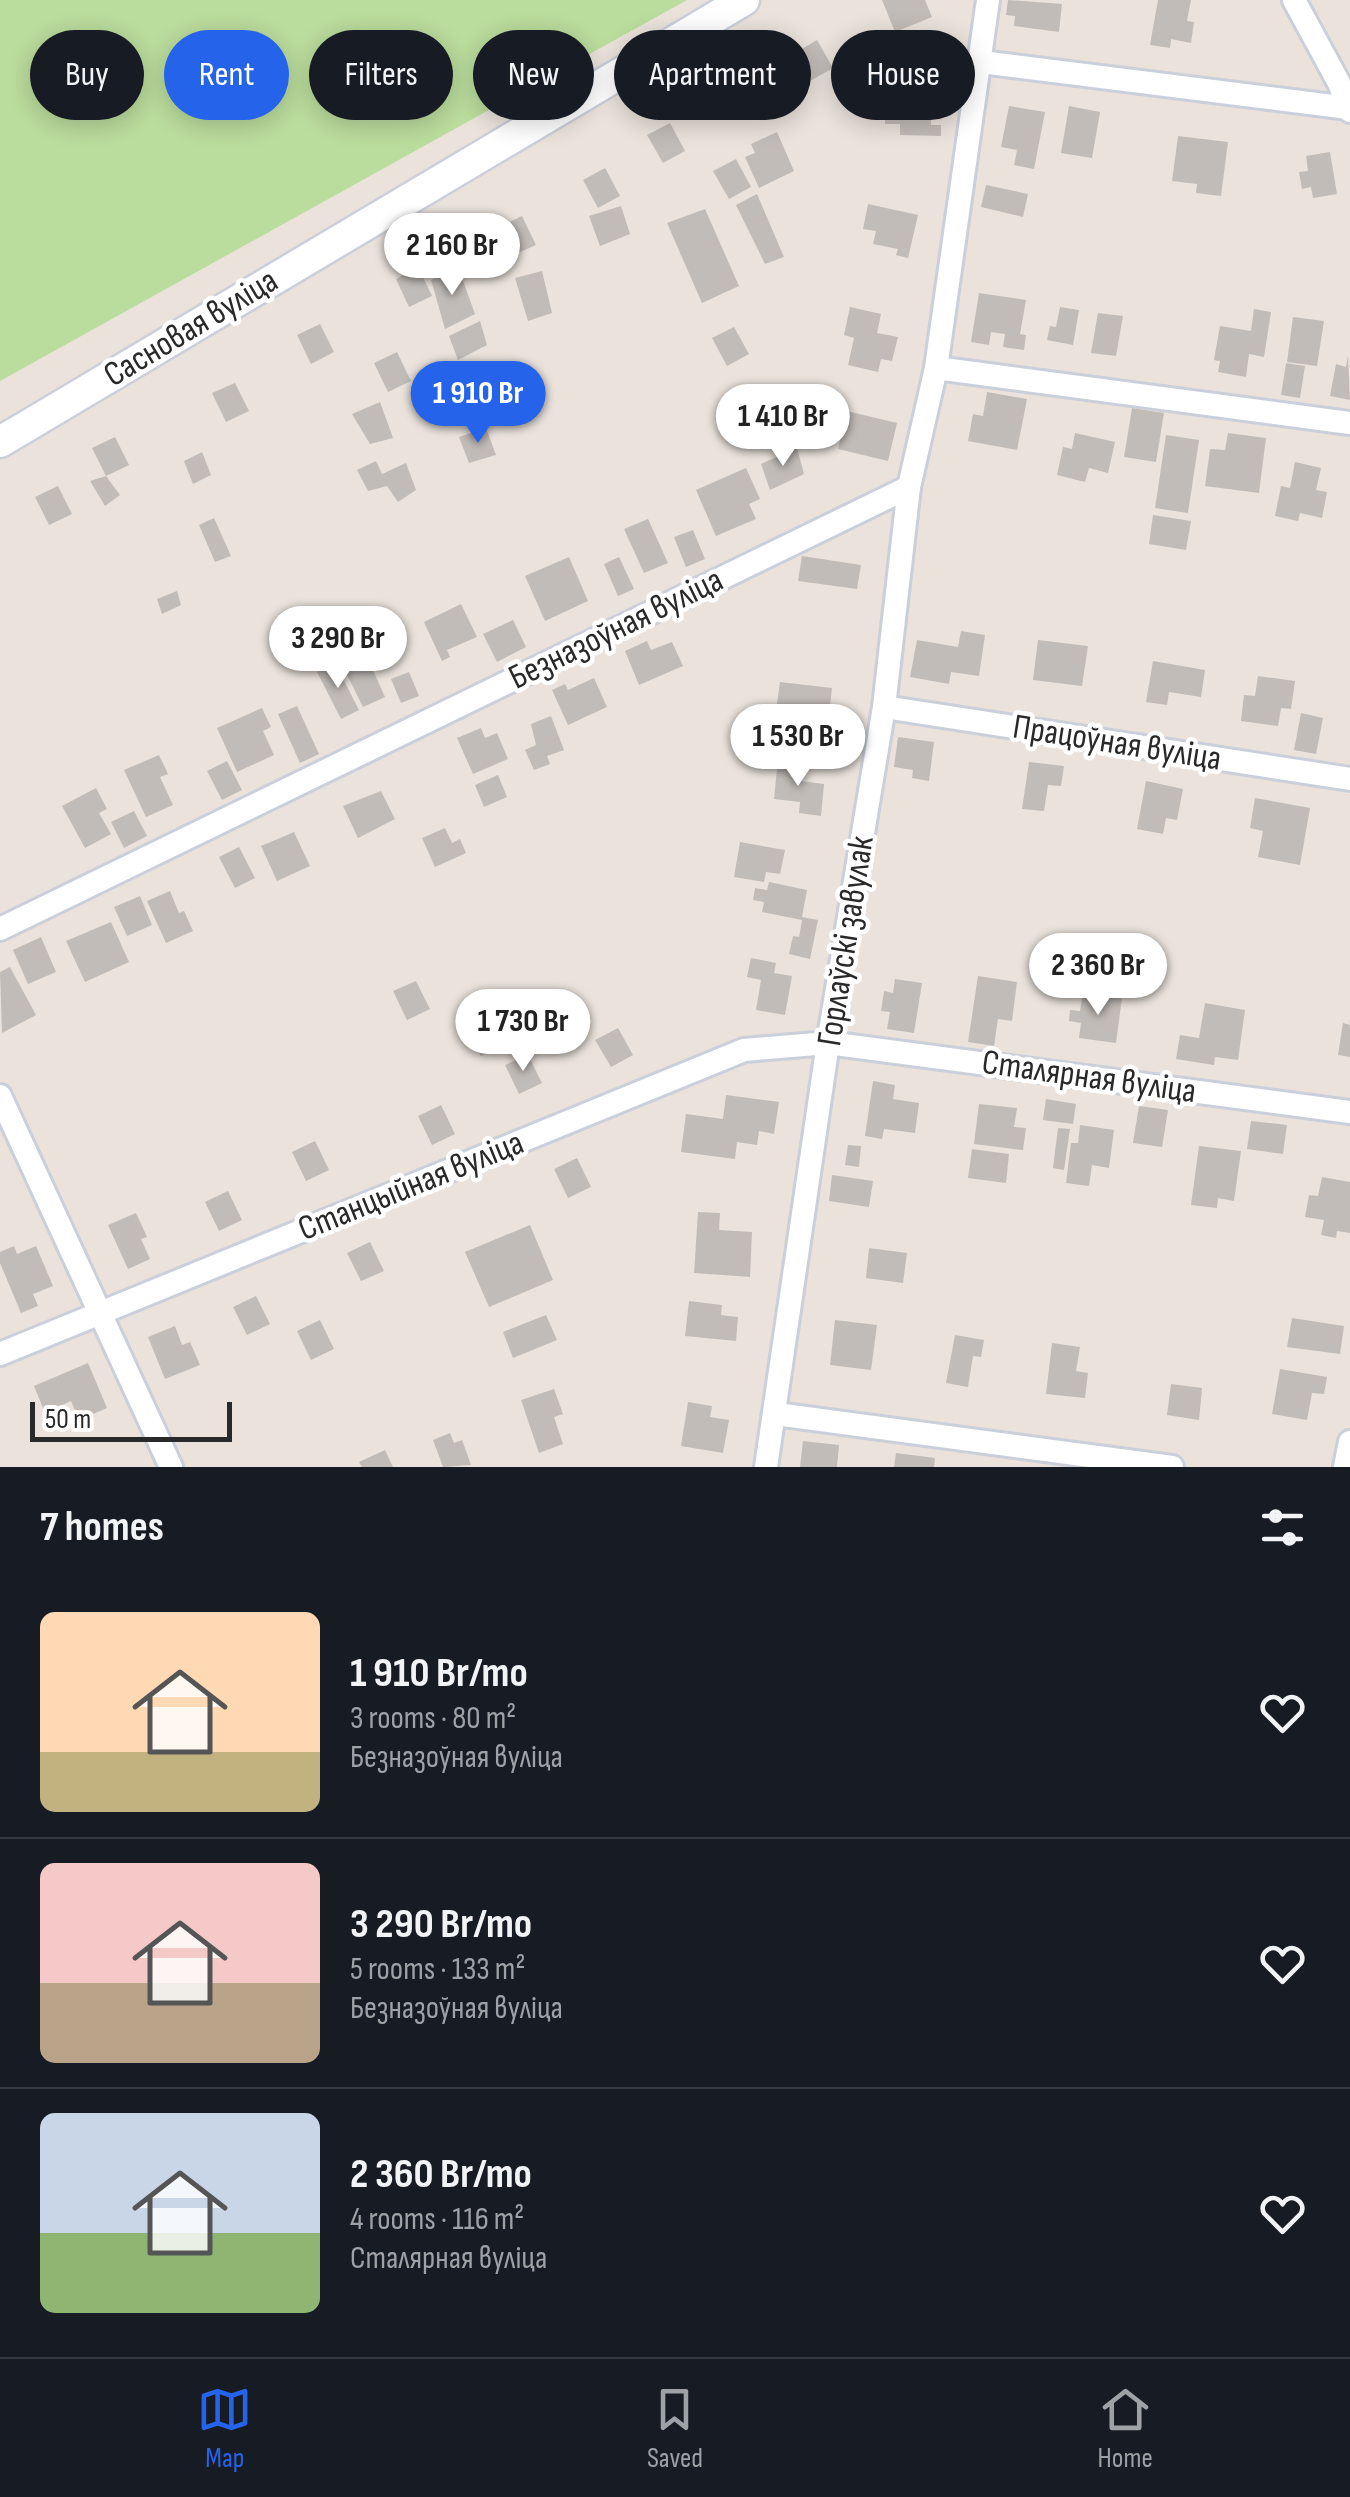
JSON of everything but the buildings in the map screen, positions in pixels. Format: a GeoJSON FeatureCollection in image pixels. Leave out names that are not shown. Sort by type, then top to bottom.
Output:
{"type":"FeatureCollection","features":[{"type":"Feature","properties":{"kind":"main road","name":"Сасновая вуліца"},"geometry":{"type":"LineString","coordinates":[[0,442],[744,0]]}},
{"type":"Feature","properties":{"kind":"street","name":"Горлаўскі завулак"},"geometry":{"type":"LineString","coordinates":[[766,1467],[828,1043],[884,707],[909,487],[936,368],[988,0]]}},
{"type":"Feature","properties":{"kind":"street"},"geometry":{"type":"LineString","coordinates":[[981,62],[1349,110],[1345,80],[1294,0]]}},
{"type":"Feature","properties":{"kind":"street"},"geometry":{"type":"LineString","coordinates":[[936,368],[1350,423]]}},
{"type":"Feature","properties":{"kind":"street","name":"Безназоўная вуліца"},"geometry":{"type":"LineString","coordinates":[[0,929],[909,487]]}},
{"type":"Feature","properties":{"kind":"street","name":"Працоўная вуліца"},"geometry":{"type":"LineString","coordinates":[[884,707],[1350,779]]}},
{"type":"Feature","properties":{"kind":"street","name":"Сталярная вуліца"},"geometry":{"type":"LineString","coordinates":[[828,1043],[1350,1112]]}},
{"type":"Feature","properties":{"kind":"street","name":"Станцыйная вуліца"},"geometry":{"type":"LineString","coordinates":[[0,1354],[744,1050],[828,1043]]}},
{"type":"Feature","properties":{"kind":"street"},"geometry":{"type":"LineString","coordinates":[[0,1096],[171,1467]]}},
{"type":"Feature","properties":{"kind":"street"},"geometry":{"type":"LineString","coordinates":[[776,1414],[1172,1467]]}},
{"type":"Feature","properties":{"kind":"street"},"geometry":{"type":"LineString","coordinates":[[1345,1467],[1350,1442]]}},
{"type":"Feature","properties":{"kind":"green space"},"geometry":{"type":"Polygon","coordinates":[[[0,0],[687,0],[633,30],[614,30],[614,40],[594,52],[594,30],[473,30],[473,119],[0,381],[0,0]]]}}]}
